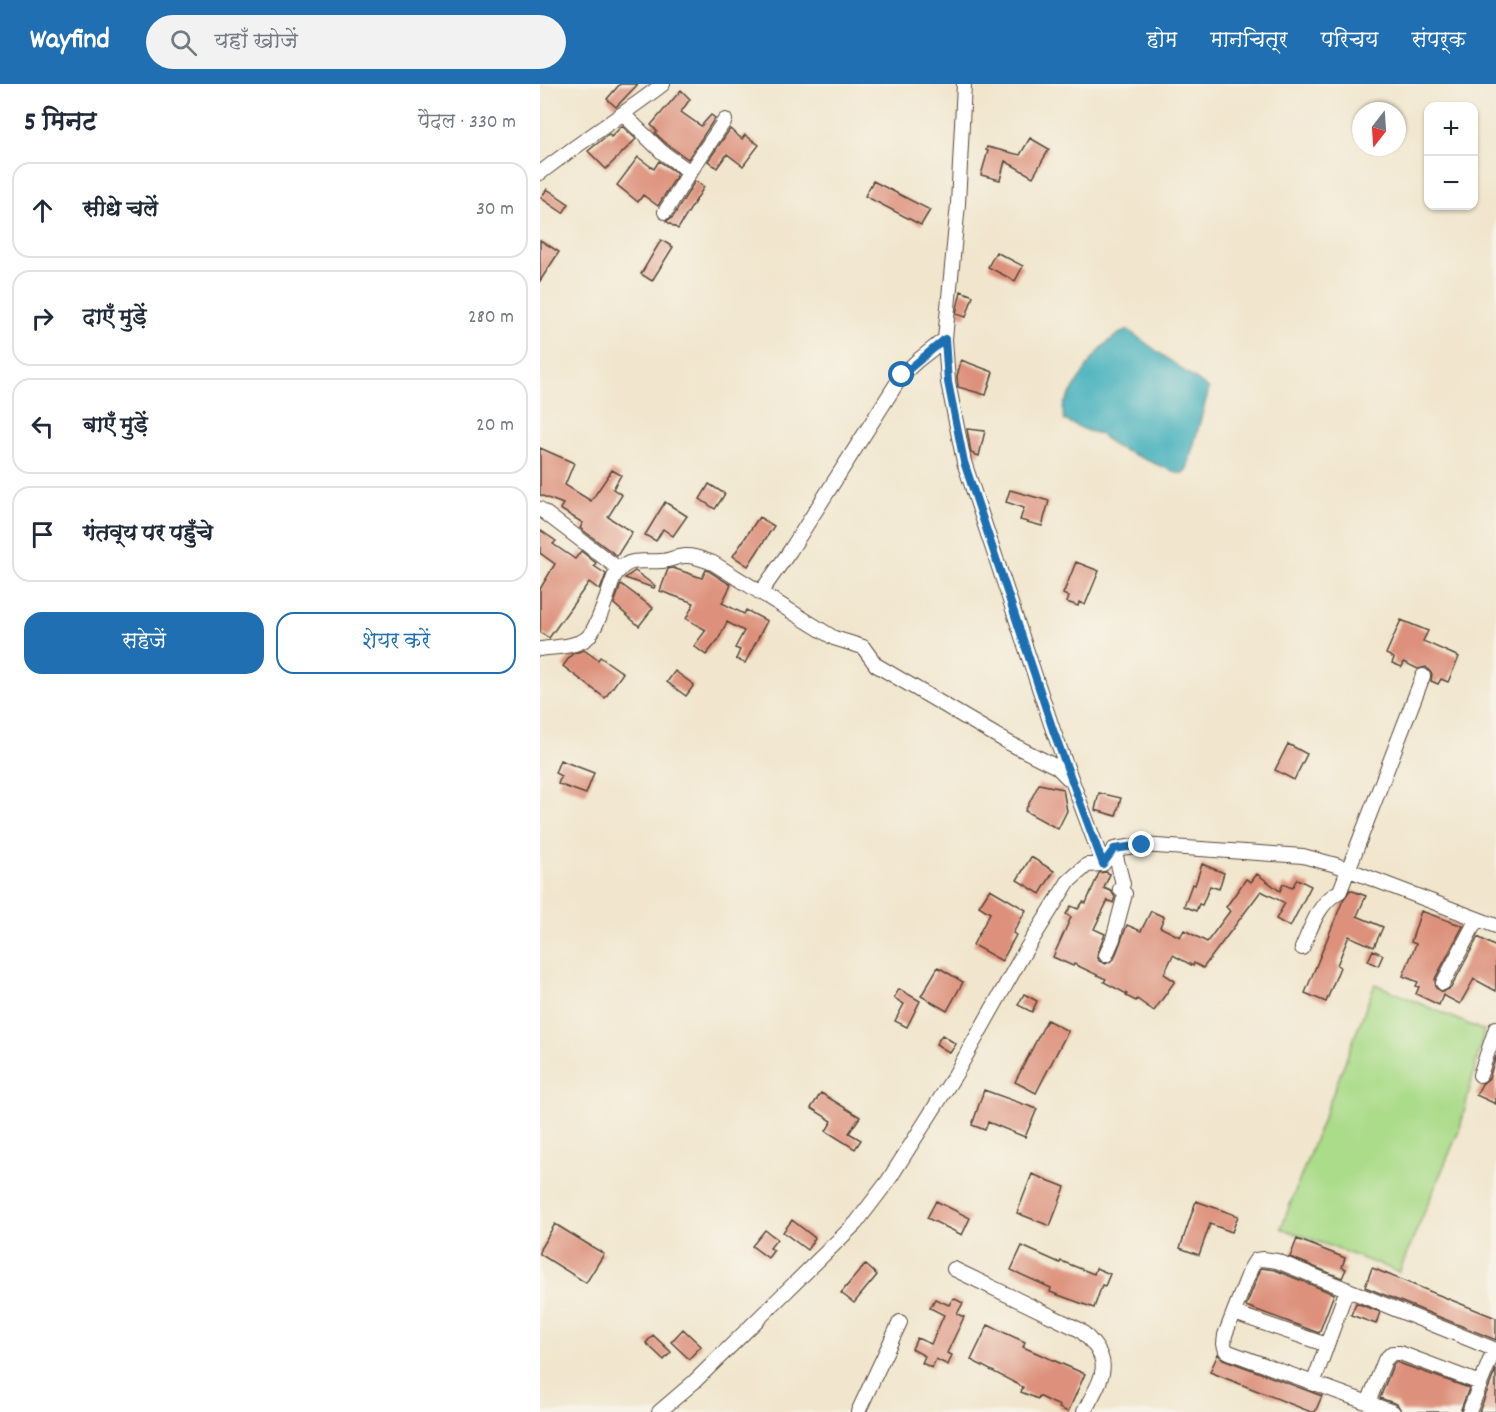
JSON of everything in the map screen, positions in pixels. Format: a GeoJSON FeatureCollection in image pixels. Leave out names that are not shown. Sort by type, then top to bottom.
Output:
{"type":"FeatureCollection","features":[{"type":"Feature","properties":{"kind":"street"},"geometry":{"type":"LineString","coordinates":[[540,173],[624,115],[663,84]]}},
{"type":"Feature","properties":{"kind":"street"},"geometry":{"type":"LineString","coordinates":[[964,84],[958,204],[945,339],[948,382],[964,462],[1053,730],[1103,864]]}},
{"type":"Feature","properties":{"kind":"street"},"geometry":{"type":"LineString","coordinates":[[624,115],[662,152],[690,172]]}},
{"type":"Feature","properties":{"kind":"street"},"geometry":{"type":"LineString","coordinates":[[665,212],[725,120]]}},
{"type":"Feature","properties":{"kind":"street"},"geometry":{"type":"LineString","coordinates":[[760,593],[790,551],[902,375],[945,339]]}},
{"type":"Feature","properties":{"kind":"street"},"geometry":{"type":"LineString","coordinates":[[540,509],[619,569]]}},
{"type":"Feature","properties":{"kind":"street"},"geometry":{"type":"LineString","coordinates":[[540,649],[587,639],[593,631],[614,577],[619,569],[632,561],[663,561],[693,556],[713,563],[834,638],[863,647],[876,665],[1009,743],[1057,767],[1072,782]]}},
{"type":"Feature","properties":{"kind":"street"},"geometry":{"type":"LineString","coordinates":[[1302,948],[1320,908],[1330,896],[1340,891],[1423,676]]}},
{"type":"Feature","properties":{"kind":"street"},"geometry":{"type":"LineString","coordinates":[[1103,864],[1114,849],[1142,845],[1303,856],[1348,870],[1496,926]]}},
{"type":"Feature","properties":{"kind":"street"},"geometry":{"type":"LineString","coordinates":[[1106,955],[1113,939],[1125,894],[1120,890],[1123,884],[1114,849]]}},
{"type":"Feature","properties":{"kind":"street"},"geometry":{"type":"LineString","coordinates":[[660,1412],[694,1382],[856,1223],[888,1181],[955,1075],[1022,956],[1068,882],[1087,865],[1103,864]]}},
{"type":"Feature","properties":{"kind":"street"},"geometry":{"type":"LineString","coordinates":[[1443,982],[1478,919]]}},
{"type":"Feature","properties":{"kind":"street"},"geometry":{"type":"LineString","coordinates":[[1480,1075],[1496,1028]]}},
{"type":"Feature","properties":{"kind":"street"},"geometry":{"type":"LineString","coordinates":[[1393,1412],[1226,1351],[1225,1335],[1256,1260],[1277,1261],[1495,1350],[1469,1412]]}},
{"type":"Feature","properties":{"kind":"street"},"geometry":{"type":"LineString","coordinates":[[954,1269],[1080,1330],[1095,1344],[1103,1358],[1102,1377],[1084,1412]]}},
{"type":"Feature","properties":{"kind":"street"},"geometry":{"type":"LineString","coordinates":[[1313,1384],[1347,1290]]}},
{"type":"Feature","properties":{"kind":"street"},"geometry":{"type":"LineString","coordinates":[[1234,1313],[1327,1345]]}},
{"type":"Feature","properties":{"kind":"street"},"geometry":{"type":"LineString","coordinates":[[858,1412],[900,1322]]}},
{"type":"Feature","properties":{"kind":"street"},"geometry":{"type":"LineString","coordinates":[[1368,1403],[1385,1360],[1392,1353],[1400,1353],[1480,1383]]}},
{"type":"Feature","properties":{"kind":"green space"},"geometry":{"type":"Polygon","coordinates":[[[1375,984],[1484,1031],[1460,1128],[1399,1272],[1281,1228],[1375,984]]]}},
{"type":"Feature","properties":{"kind":"water"},"geometry":{"type":"Polygon","coordinates":[[[1128,330],[1209,389],[1187,469],[1183,473],[1177,473],[1114,446],[1100,434],[1064,420],[1064,404],[1091,361],[1107,343],[1128,330]]]}},
{"type":"Feature","properties":{"kind":"building"},"geometry":{"type":"Polygon","coordinates":[[[620,84],[638,84],[616,107],[607,99],[620,84]]]}},
{"type":"Feature","properties":{"kind":"building"},"geometry":{"type":"Polygon","coordinates":[[[681,90],[690,99],[681,112],[701,126],[711,115],[715,118],[688,159],[668,145],[655,133],[657,131],[651,125],[681,90]]]}},
{"type":"Feature","properties":{"kind":"building"},"geometry":{"type":"Polygon","coordinates":[[[622,126],[636,139],[606,169],[588,151],[609,134],[611,137],[622,126]]]}},
{"type":"Feature","properties":{"kind":"building"},"geometry":{"type":"Polygon","coordinates":[[[730,129],[742,139],[745,135],[759,145],[743,166],[727,154],[717,168],[708,161],[730,129]]]}},
{"type":"Feature","properties":{"kind":"building"},"geometry":{"type":"Polygon","coordinates":[[[1030,138],[1049,149],[1033,177],[1005,161],[1000,180],[981,175],[988,151],[987,147],[1020,155],[1030,138]]]}},
{"type":"Feature","properties":{"kind":"building"},"geometry":{"type":"Polygon","coordinates":[[[638,157],[654,169],[659,161],[678,174],[658,206],[643,195],[638,202],[617,185],[638,157]]]}},
{"type":"Feature","properties":{"kind":"building"},"geometry":{"type":"Polygon","coordinates":[[[695,181],[704,187],[678,229],[666,221],[673,217],[695,181]]]}},
{"type":"Feature","properties":{"kind":"building"},"geometry":{"type":"Polygon","coordinates":[[[873,181],[930,210],[921,225],[865,196],[873,181]]]}},
{"type":"Feature","properties":{"kind":"building"},"geometry":{"type":"Polygon","coordinates":[[[547,189],[569,204],[563,213],[541,198],[547,189]]]}},
{"type":"Feature","properties":{"kind":"building"},"geometry":{"type":"Polygon","coordinates":[[[540,240],[559,252],[540,281],[540,240]]]}},
{"type":"Feature","properties":{"kind":"building"},"geometry":{"type":"Polygon","coordinates":[[[661,240],[673,247],[652,281],[641,274],[661,240]]]}},
{"type":"Feature","properties":{"kind":"building"},"geometry":{"type":"Polygon","coordinates":[[[996,252],[1023,266],[1015,281],[988,267],[996,252]]]}},
{"type":"Feature","properties":{"kind":"building"},"geometry":{"type":"Polygon","coordinates":[[[961,291],[973,296],[966,317],[956,314],[961,291]]]}},
{"type":"Feature","properties":{"kind":"building"},"geometry":{"type":"Polygon","coordinates":[[[961,360],[993,372],[986,395],[958,387],[957,376],[961,360]]]}},
{"type":"Feature","properties":{"kind":"building"},"geometry":{"type":"Polygon","coordinates":[[[967,429],[985,431],[979,456],[971,453],[967,429]]]}},
{"type":"Feature","properties":{"kind":"building"},"geometry":{"type":"Polygon","coordinates":[[[540,448],[574,463],[565,485],[591,501],[612,470],[621,475],[613,489],[622,495],[608,517],[632,532],[617,556],[580,528],[583,523],[560,509],[563,504],[540,495],[540,448]]]}},
{"type":"Feature","properties":{"kind":"building"},"geometry":{"type":"Polygon","coordinates":[[[709,484],[725,494],[715,509],[700,499],[709,484]]]}},
{"type":"Feature","properties":{"kind":"building"},"geometry":{"type":"Polygon","coordinates":[[[1010,490],[1049,501],[1042,526],[1020,520],[1024,508],[1006,502],[1010,490]]]}},
{"type":"Feature","properties":{"kind":"building"},"geometry":{"type":"Polygon","coordinates":[[[665,502],[687,516],[673,536],[663,529],[656,541],[645,535],[665,502]]]}},
{"type":"Feature","properties":{"kind":"building"},"geometry":{"type":"Polygon","coordinates":[[[759,517],[774,526],[748,566],[733,556],[759,517]]]}},
{"type":"Feature","properties":{"kind":"building"},"geometry":{"type":"Polygon","coordinates":[[[540,530],[556,541],[553,544],[575,559],[581,551],[596,563],[594,566],[606,574],[600,590],[589,582],[549,638],[540,632],[540,589],[555,564],[540,553],[540,530]]]}},
{"type":"Feature","properties":{"kind":"building"},"geometry":{"type":"Polygon","coordinates":[[[1076,562],[1099,571],[1085,605],[1079,602],[1078,606],[1067,602],[1069,597],[1063,594],[1076,562]]]}},
{"type":"Feature","properties":{"kind":"building"},"geometry":{"type":"Polygon","coordinates":[[[673,568],[702,578],[706,570],[709,571],[731,585],[722,603],[744,614],[746,610],[767,621],[745,663],[736,659],[740,650],[735,648],[744,631],[727,622],[718,640],[706,655],[694,646],[706,630],[686,619],[694,603],[660,591],[668,569],[673,568]]]}},
{"type":"Feature","properties":{"kind":"building"},"geometry":{"type":"Polygon","coordinates":[[[635,571],[655,586],[654,588],[625,578],[635,571]]]}},
{"type":"Feature","properties":{"kind":"building"},"geometry":{"type":"Polygon","coordinates":[[[621,584],[653,608],[639,626],[614,604],[621,584]]]}},
{"type":"Feature","properties":{"kind":"building"},"geometry":{"type":"Polygon","coordinates":[[[1401,620],[1428,631],[1423,641],[1459,657],[1448,682],[1441,679],[1438,684],[1431,681],[1432,674],[1426,667],[1418,669],[1404,662],[1402,667],[1392,663],[1394,658],[1386,654],[1401,620]]]}},
{"type":"Feature","properties":{"kind":"building"},"geometry":{"type":"Polygon","coordinates":[[[584,650],[598,660],[600,657],[623,673],[605,698],[563,666],[572,654],[584,650]]]}},
{"type":"Feature","properties":{"kind":"building"},"geometry":{"type":"Polygon","coordinates":[[[675,671],[694,685],[686,696],[667,682],[675,671]]]}},
{"type":"Feature","properties":{"kind":"building"},"geometry":{"type":"Polygon","coordinates":[[[1288,744],[1307,754],[1294,780],[1275,770],[1288,744]]]}},
{"type":"Feature","properties":{"kind":"building"},"geometry":{"type":"Polygon","coordinates":[[[560,760],[594,773],[586,794],[558,784],[561,776],[555,773],[560,760]]]}},
{"type":"Feature","properties":{"kind":"building"},"geometry":{"type":"Polygon","coordinates":[[[1039,784],[1063,789],[1067,811],[1058,829],[1025,811],[1039,784]]]}},
{"type":"Feature","properties":{"kind":"building"},"geometry":{"type":"Polygon","coordinates":[[[1099,793],[1121,798],[1116,816],[1095,810],[1099,793]]]}},
{"type":"Feature","properties":{"kind":"building"},"geometry":{"type":"Polygon","coordinates":[[[1031,857],[1054,871],[1040,894],[1017,880],[1031,857]]]}},
{"type":"Feature","properties":{"kind":"building"},"geometry":{"type":"Polygon","coordinates":[[[1202,864],[1224,873],[1219,889],[1210,886],[1202,905],[1199,904],[1196,911],[1184,906],[1192,884],[1195,885],[1202,864]]]}},
{"type":"Feature","properties":{"kind":"building"},"geometry":{"type":"Polygon","coordinates":[[[1099,873],[1110,874],[1104,888],[1111,891],[1115,897],[1113,903],[1108,900],[1094,929],[1105,934],[1097,955],[1099,961],[1106,964],[1114,959],[1127,925],[1141,931],[1151,911],[1164,917],[1160,927],[1180,937],[1184,930],[1207,942],[1230,911],[1226,907],[1246,879],[1251,882],[1257,874],[1280,891],[1283,884],[1292,888],[1297,879],[1311,886],[1290,927],[1276,919],[1285,903],[1261,891],[1203,968],[1194,963],[1193,966],[1173,955],[1164,974],[1175,981],[1154,1011],[1137,999],[1136,1001],[1126,996],[1127,994],[1104,982],[1106,979],[1053,957],[1071,917],[1066,914],[1071,906],[1078,909],[1083,902],[1086,903],[1099,873]]]}},
{"type":"Feature","properties":{"kind":"building"},"geometry":{"type":"Polygon","coordinates":[[[990,889],[1026,910],[1013,933],[1016,935],[1002,961],[973,945],[990,913],[979,906],[990,889]]]}},
{"type":"Feature","properties":{"kind":"building"},"geometry":{"type":"Polygon","coordinates":[[[1350,890],[1366,896],[1357,916],[1383,927],[1374,947],[1349,936],[1326,1002],[1305,993],[1343,900],[1350,890]]]}},
{"type":"Feature","properties":{"kind":"building"},"geometry":{"type":"Polygon","coordinates":[[[1421,911],[1463,926],[1435,979],[1436,988],[1443,992],[1451,988],[1478,937],[1496,947],[1496,991],[1474,979],[1460,1004],[1443,995],[1439,1005],[1416,994],[1419,987],[1416,986],[1418,982],[1403,976],[1416,944],[1411,942],[1421,911]]]}},
{"type":"Feature","properties":{"kind":"building"},"geometry":{"type":"Polygon","coordinates":[[[1373,950],[1383,955],[1378,966],[1368,961],[1373,950]]]}},
{"type":"Feature","properties":{"kind":"building"},"geometry":{"type":"Polygon","coordinates":[[[938,967],[963,982],[947,1011],[921,996],[938,967]]]}},
{"type":"Feature","properties":{"kind":"building"},"geometry":{"type":"Polygon","coordinates":[[[899,989],[920,1001],[907,1027],[895,1021],[904,1004],[894,998],[899,989]]]}},
{"type":"Feature","properties":{"kind":"building"},"geometry":{"type":"Polygon","coordinates":[[[1024,994],[1037,1001],[1032,1012],[1018,1005],[1024,994]]]}},
{"type":"Feature","properties":{"kind":"building"},"geometry":{"type":"Polygon","coordinates":[[[1047,1020],[1068,1031],[1036,1093],[1015,1082],[1047,1020]]]}},
{"type":"Feature","properties":{"kind":"building"},"geometry":{"type":"Polygon","coordinates":[[[942,1035],[956,1044],[950,1053],[936,1044],[942,1035]]]}},
{"type":"Feature","properties":{"kind":"building"},"geometry":{"type":"Polygon","coordinates":[[[1496,1056],[1496,1104],[1476,1095],[1482,1084],[1489,1078],[1496,1056]]]}},
{"type":"Feature","properties":{"kind":"building"},"geometry":{"type":"Polygon","coordinates":[[[984,1090],[1037,1109],[1025,1137],[988,1122],[985,1130],[972,1125],[984,1090]]]}},
{"type":"Feature","properties":{"kind":"building"},"geometry":{"type":"Polygon","coordinates":[[[821,1093],[860,1117],[849,1133],[861,1140],[855,1149],[826,1131],[832,1121],[811,1108],[821,1093]]]}},
{"type":"Feature","properties":{"kind":"building"},"geometry":{"type":"Polygon","coordinates":[[[1032,1174],[1065,1187],[1050,1226],[1017,1213],[1032,1174]]]}},
{"type":"Feature","properties":{"kind":"building"},"geometry":{"type":"Polygon","coordinates":[[[936,1201],[970,1218],[962,1235],[927,1218],[936,1201]]]}},
{"type":"Feature","properties":{"kind":"building"},"geometry":{"type":"Polygon","coordinates":[[[1196,1201],[1238,1216],[1232,1232],[1210,1224],[1199,1255],[1180,1248],[1196,1201]]]}},
{"type":"Feature","properties":{"kind":"building"},"geometry":{"type":"Polygon","coordinates":[[[792,1220],[815,1238],[807,1250],[783,1232],[792,1220]]]}},
{"type":"Feature","properties":{"kind":"building"},"geometry":{"type":"Polygon","coordinates":[[[555,1224],[604,1254],[586,1283],[540,1254],[540,1249],[555,1224]]]}},
{"type":"Feature","properties":{"kind":"building"},"geometry":{"type":"Polygon","coordinates":[[[765,1230],[777,1239],[770,1248],[774,1250],[768,1258],[752,1246],[765,1230]]]}},
{"type":"Feature","properties":{"kind":"building"},"geometry":{"type":"Polygon","coordinates":[[[1297,1239],[1345,1258],[1342,1267],[1346,1269],[1342,1278],[1290,1257],[1297,1239]]]}},
{"type":"Feature","properties":{"kind":"building"},"geometry":{"type":"Polygon","coordinates":[[[1022,1246],[1060,1263],[1061,1261],[1094,1274],[1096,1268],[1110,1274],[1105,1286],[1102,1285],[1094,1308],[1050,1292],[1051,1288],[1011,1270],[1022,1246]]]}},
{"type":"Feature","properties":{"kind":"building"},"geometry":{"type":"Polygon","coordinates":[[[865,1264],[877,1275],[854,1303],[841,1293],[865,1264]]]}},
{"type":"Feature","properties":{"kind":"building"},"geometry":{"type":"Polygon","coordinates":[[[1261,1268],[1275,1270],[1334,1294],[1319,1333],[1246,1306],[1261,1268]]]}},
{"type":"Feature","properties":{"kind":"building"},"geometry":{"type":"Polygon","coordinates":[[[1372,1268],[1496,1318],[1496,1340],[1365,1287],[1372,1268]]]}},
{"type":"Feature","properties":{"kind":"building"},"geometry":{"type":"Polygon","coordinates":[[[953,1298],[963,1303],[957,1314],[964,1317],[947,1353],[952,1355],[948,1365],[936,1359],[932,1368],[922,1363],[925,1356],[912,1349],[917,1338],[931,1344],[944,1315],[930,1308],[935,1299],[949,1305],[953,1298]]]}},
{"type":"Feature","properties":{"kind":"building"},"geometry":{"type":"Polygon","coordinates":[[[1356,1303],[1380,1312],[1376,1324],[1351,1315],[1356,1303]]]}},
{"type":"Feature","properties":{"kind":"building"},"geometry":{"type":"Polygon","coordinates":[[[988,1325],[1025,1342],[1023,1347],[1085,1374],[1068,1412],[1039,1396],[1038,1399],[1021,1392],[1023,1387],[971,1360],[988,1325]]]}},
{"type":"Feature","properties":{"kind":"building"},"geometry":{"type":"Polygon","coordinates":[[[683,1329],[701,1346],[689,1359],[671,1342],[683,1329]]]}},
{"type":"Feature","properties":{"kind":"building"},"geometry":{"type":"Polygon","coordinates":[[[653,1335],[671,1352],[664,1360],[646,1343],[653,1335]]]}},
{"type":"Feature","properties":{"kind":"building"},"geometry":{"type":"Polygon","coordinates":[[[1218,1354],[1223,1359],[1322,1396],[1315,1412],[1210,1372],[1218,1354]]]}},
{"type":"Feature","properties":{"kind":"building"},"geometry":{"type":"Polygon","coordinates":[[[1396,1362],[1469,1388],[1460,1412],[1402,1412],[1397,1404],[1380,1398],[1396,1362]]]}},
{"type":"Feature","properties":{"kind":"building"},"geometry":{"type":"Polygon","coordinates":[[[1496,1369],[1496,1412],[1479,1412],[1496,1369]]]}},
{"type":"Feature","properties":{"kind":"route"},"geometry":{"type":"LineString","coordinates":[[902,375],[945,339],[948,382],[964,462],[1053,730],[1103,864],[1114,849],[1142,845]]}}]}
